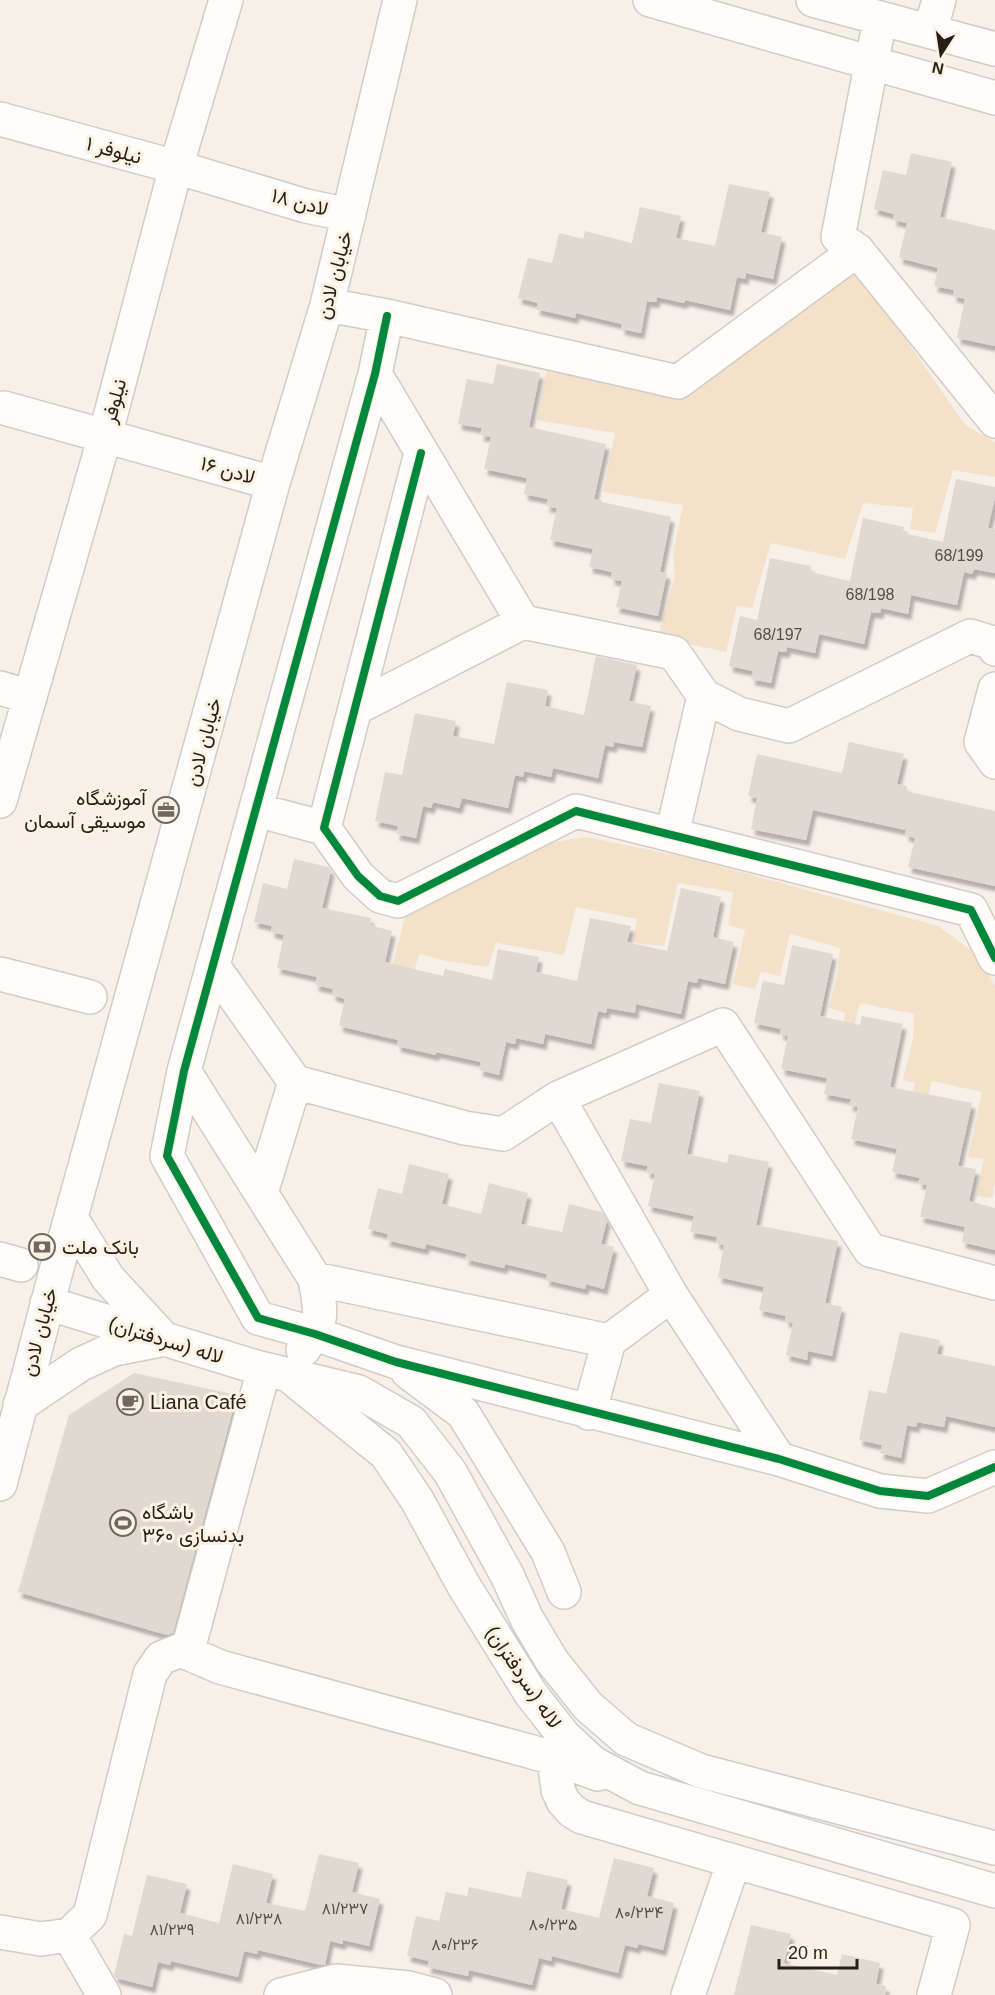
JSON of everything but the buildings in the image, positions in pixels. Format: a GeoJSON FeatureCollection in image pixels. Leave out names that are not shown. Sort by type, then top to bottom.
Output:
{"type":"FeatureCollection","features":[{"type":"Feature","properties":{"kind":"street","name":"نیلوفر"},"geometry":{"type":"LineString","coordinates":[[0,801],[15,693],[105,436],[176,167],[226,0]]}},
{"type":"Feature","properties":{"kind":"street","name":"خیابان لادن"},"geometry":{"type":"LineString","coordinates":[[0,1484],[47,1303],[273,483],[327,305],[400,0]]}},
{"type":"Feature","properties":{"kind":"street"},"geometry":{"type":"LineString","coordinates":[[650,0],[995,98]]}},
{"type":"Feature","properties":{"kind":"street"},"geometry":{"type":"LineString","coordinates":[[813,0],[995,49]]}},
{"type":"Feature","properties":{"kind":"street"},"geometry":{"type":"LineString","coordinates":[[930,31],[939,0]]}},
{"type":"Feature","properties":{"kind":"street"},"geometry":{"type":"LineString","coordinates":[[880,19],[838,237],[857,250],[995,421]]}},
{"type":"Feature","properties":{"kind":"street","name":"۱ نیلوفر"},"geometry":{"type":"LineString","coordinates":[[0,119],[250,188]]}},
{"type":"Feature","properties":{"kind":"street","name":"۱۸ لادن"},"geometry":{"type":"LineString","coordinates":[[250,188],[306,206],[350,215]]}},
{"type":"Feature","properties":{"kind":"street"},"geometry":{"type":"LineString","coordinates":[[327,305],[387,316],[678,381],[857,250]]}},
{"type":"Feature","properties":{"kind":"street"},"geometry":{"type":"LineString","coordinates":[[387,316],[375,374],[184,1071],[167,1156],[258,1317],[396,1362],[589,1413],[779,1459],[880,1491],[928,1497],[995,1467]]}},
{"type":"Feature","properties":{"kind":"street"},"geometry":{"type":"LineString","coordinates":[[375,374],[523,622]]}},
{"type":"Feature","properties":{"kind":"street","name":"۱۶ لادن"},"geometry":{"type":"LineString","coordinates":[[4,408],[273,483]]}},
{"type":"Feature","properties":{"kind":"street"},"geometry":{"type":"LineString","coordinates":[[324,828],[421,453]]}},
{"type":"Feature","properties":{"kind":"street"},"geometry":{"type":"LineString","coordinates":[[356,708],[523,622],[674,653],[704,696],[739,714],[789,726],[970,636],[993,643],[995,649]]}},
{"type":"Feature","properties":{"kind":"street"},"geometry":{"type":"LineString","coordinates":[[995,688],[981,742],[995,762]]}},
{"type":"Feature","properties":{"kind":"street"},"geometry":{"type":"LineString","coordinates":[[672,835],[704,696]]}},
{"type":"Feature","properties":{"kind":"street"},"geometry":{"type":"LineString","coordinates":[[256,810],[324,828],[358,876],[380,896],[398,901],[576,812],[971,910],[995,958]]}},
{"type":"Feature","properties":{"kind":"street"},"geometry":{"type":"LineString","coordinates":[[213,966],[295,1082],[465,1128],[503,1134],[558,1098],[723,1025],[870,1250],[995,1283]]}},
{"type":"Feature","properties":{"kind":"street"},"geometry":{"type":"LineString","coordinates":[[0,974],[90,997]]}},
{"type":"Feature","properties":{"kind":"street"},"geometry":{"type":"LineString","coordinates":[[184,1071],[315,1279],[321,1314],[315,1334],[269,1370],[184,1652]]}},
{"type":"Feature","properties":{"kind":"street"},"geometry":{"type":"LineString","coordinates":[[261,1194],[295,1082]]}},
{"type":"Feature","properties":{"kind":"street"},"geometry":{"type":"LineString","coordinates":[[558,1098],[671,1295],[779,1459]]}},
{"type":"Feature","properties":{"kind":"street"},"geometry":{"type":"LineString","coordinates":[[71,1218],[108,1278],[129,1304],[164,1340]]}},
{"type":"Feature","properties":{"kind":"street"},"geometry":{"type":"LineString","coordinates":[[315,1279],[609,1341]]}},
{"type":"Feature","properties":{"kind":"street"},"geometry":{"type":"LineString","coordinates":[[589,1413],[609,1341],[671,1295]]}},
{"type":"Feature","properties":{"kind":"street","name":"لاله (سردفتران)"},"geometry":{"type":"LineString","coordinates":[[47,1303],[269,1370],[359,1392],[411,1422],[450,1472],[507,1575],[527,1619],[552,1661],[588,1706],[626,1739],[701,1771],[995,1848]]}},
{"type":"Feature","properties":{"kind":"street"},"geometry":{"type":"LineString","coordinates":[[20,1405],[81,1364],[114,1349],[164,1340]]}},
{"type":"Feature","properties":{"kind":"street"},"geometry":{"type":"LineString","coordinates":[[396,1362],[463,1413],[548,1552],[564,1592]]}},
{"type":"Feature","properties":{"kind":"street","name":"لاله (سردفتران)"},"geometry":{"type":"LineString","coordinates":[[269,1370],[386,1454],[417,1500],[464,1586],[531,1694],[559,1747]]}},
{"type":"Feature","properties":{"kind":"street"},"geometry":{"type":"LineString","coordinates":[[507,1575],[548,1552]]}},
{"type":"Feature","properties":{"kind":"street"},"geometry":{"type":"LineString","coordinates":[[0,1932],[41,1939],[69,1935],[90,1915],[150,1674],[161,1658],[184,1652],[220,1667],[559,1747],[640,1788],[995,1891]]}},
{"type":"Feature","properties":{"kind":"street"},"geometry":{"type":"LineString","coordinates":[[588,1706],[559,1747],[558,1790],[563,1801],[572,1811],[582,1817],[953,1924],[934,1995]]}},
{"type":"Feature","properties":{"kind":"street"},"geometry":{"type":"LineString","coordinates":[[688,1995],[734,1861]]}},
{"type":"Feature","properties":{"kind":"street"},"geometry":{"type":"LineString","coordinates":[[69,1935],[104,1995]]}},
{"type":"Feature","properties":{"kind":"street"},"geometry":{"type":"LineString","coordinates":[[281,1995],[336,1981],[408,1988],[435,1995]]}},
{"type":"Feature","properties":{"kind":"shaded area"},"geometry":{"type":"Polygon","coordinates":[[[856,268],[966,426],[995,442],[995,477],[953,470],[935,533],[910,529],[913,508],[863,503],[845,559],[771,543],[752,608],[737,606],[726,652],[658,637],[675,576],[673,553],[683,505],[603,492],[615,433],[537,420],[548,363],[678,396],[856,268]]]}},
{"type":"Feature","properties":{"kind":"shaded area"},"geometry":{"type":"Polygon","coordinates":[[[586,837],[694,859],[938,926],[979,956],[995,987],[995,1184],[992,1198],[976,1196],[984,1159],[968,1157],[982,1092],[932,1081],[921,1121],[907,1120],[915,1083],[903,1080],[913,1038],[914,1014],[860,1003],[850,1042],[842,1038],[845,1013],[829,1008],[838,971],[840,948],[790,934],[780,976],[761,972],[755,989],[733,984],[745,930],[728,925],[733,892],[678,883],[664,946],[633,943],[637,919],[576,907],[564,955],[496,943],[488,967],[446,961],[420,954],[407,989],[387,987],[407,909],[531,846],[586,837]]]}},
{"type":"Feature","properties":{"kind":"cycle path"},"geometry":{"type":"LineString","coordinates":[[387,316],[375,374],[184,1071],[167,1156],[258,1318],[315,1334],[396,1362],[779,1459],[880,1491],[928,1496],[995,1467]]}},
{"type":"Feature","properties":{"kind":"cycle path"},"geometry":{"type":"LineString","coordinates":[[421,453],[324,828],[358,876],[380,896],[398,901],[576,811],[971,910],[995,958]]}},
{"type":"Feature","properties":{"kind":"place","name":"آموزشگاه موسیقی آسمان"},"geometry":{"type":"Point","coordinates":[166,810]}},
{"type":"Feature","properties":{"kind":"place","name":"بانک ملت"},"geometry":{"type":"Point","coordinates":[42,1247]}},
{"type":"Feature","properties":{"kind":"place","name":"Liana Café"},"geometry":{"type":"Point","coordinates":[130,1402]}},
{"type":"Feature","properties":{"kind":"place","name":"باشگاه بدنسازی ۳۶۰"},"geometry":{"type":"Point","coordinates":[123,1523]}}]}
